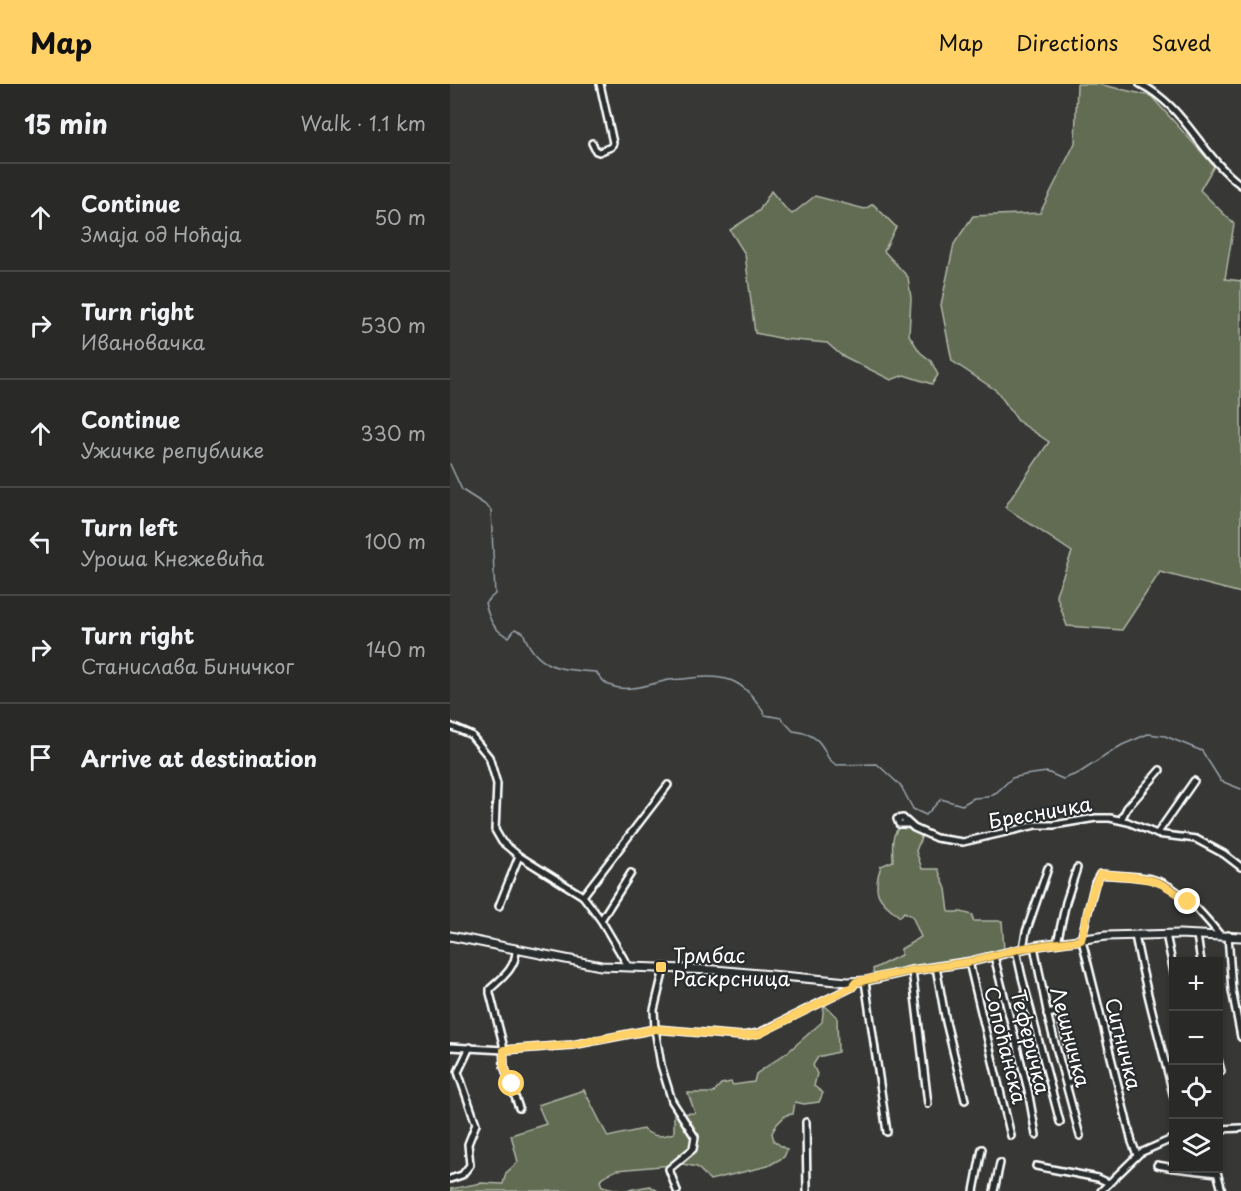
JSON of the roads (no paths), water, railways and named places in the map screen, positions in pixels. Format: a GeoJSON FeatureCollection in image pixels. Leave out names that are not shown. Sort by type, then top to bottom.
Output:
{"type":"FeatureCollection","features":[{"type":"Feature","properties":{"kind":"street"},"geometry":{"type":"LineString","coordinates":[[592,143],[599,152],[611,147],[614,143],[600,84]]}},
{"type":"Feature","properties":{"kind":"street"},"geometry":{"type":"LineString","coordinates":[[1140,84],[1167,102],[1220,168],[1241,185]]}},
{"type":"Feature","properties":{"kind":"street"},"geometry":{"type":"LineString","coordinates":[[450,726],[471,735],[489,757],[496,784],[495,830],[502,842],[519,856],[583,896],[601,920],[628,966]]}},
{"type":"Feature","properties":{"kind":"street"},"geometry":{"type":"LineString","coordinates":[[1120,820],[1127,808],[1160,770]]}},
{"type":"Feature","properties":{"kind":"street"},"geometry":{"type":"LineString","coordinates":[[1157,834],[1194,781]]}},
{"type":"Feature","properties":{"kind":"street"},"geometry":{"type":"LineString","coordinates":[[583,896],[668,785]]}},
{"type":"Feature","properties":{"kind":"street","name":"Бресничка"},"geometry":{"type":"LineString","coordinates":[[909,824],[936,838],[963,842],[1036,825],[1054,825],[1101,818],[1120,820],[1157,834],[1196,839],[1224,854],[1241,867]]}},
{"type":"Feature","properties":{"kind":"street"},"geometry":{"type":"LineString","coordinates":[[499,906],[519,856]]}},
{"type":"Feature","properties":{"kind":"street"},"geometry":{"type":"LineString","coordinates":[[1048,868],[1020,949],[1022,977],[1060,1122]]}},
{"type":"Feature","properties":{"kind":"street"},"geometry":{"type":"LineString","coordinates":[[1057,943],[1066,902],[1077,868]]}},
{"type":"Feature","properties":{"kind":"street"},"geometry":{"type":"LineString","coordinates":[[601,920],[631,873]]}},
{"type":"Feature","properties":{"kind":"street"},"geometry":{"type":"LineString","coordinates":[[1082,940],[1098,875],[1149,878],[1168,886],[1224,935],[1241,1037]]}},
{"type":"Feature","properties":{"kind":"street"},"geometry":{"type":"LineString","coordinates":[[450,936],[601,966],[715,970],[856,982],[912,970],[969,962],[1034,946],[1082,940],[1166,934],[1241,937]]}},
{"type":"Feature","properties":{"kind":"street"},"geometry":{"type":"LineString","coordinates":[[1166,934],[1170,957]]}},
{"type":"Feature","properties":{"kind":"street"},"geometry":{"type":"LineString","coordinates":[[1135,935],[1169,1079]]}},
{"type":"Feature","properties":{"kind":"street"},"geometry":{"type":"LineString","coordinates":[[1197,935],[1200,957]]}},
{"type":"Feature","properties":{"kind":"street","name":"Ситничка"},"geometry":{"type":"LineString","coordinates":[[1082,940],[1137,1155]]}},
{"type":"Feature","properties":{"kind":"street","name":"Лешничка"},"geometry":{"type":"LineString","coordinates":[[1034,946],[1047,1014],[1080,1136]]}},
{"type":"Feature","properties":{"kind":"street"},"geometry":{"type":"LineString","coordinates":[[516,950],[516,959],[510,970],[490,990],[490,993],[504,1050],[504,1066],[519,1108]]}},
{"type":"Feature","properties":{"kind":"street","name":"Теферичка"},"geometry":{"type":"LineString","coordinates":[[994,956],[1028,1090],[1036,1135]]}},
{"type":"Feature","properties":{"kind":"street","name":"Сопоћанска"},"geometry":{"type":"LineString","coordinates":[[969,962],[1011,1136]]}},
{"type":"Feature","properties":{"kind":"street"},"geometry":{"type":"LineString","coordinates":[[936,967],[964,1100]]}},
{"type":"Feature","properties":{"kind":"street"},"geometry":{"type":"LineString","coordinates":[[664,969],[655,1004],[655,1029],[661,1065],[672,1101],[695,1137],[693,1149],[669,1169],[677,1191]]}},
{"type":"Feature","properties":{"kind":"street"},"geometry":{"type":"LineString","coordinates":[[912,970],[928,1104]]}},
{"type":"Feature","properties":{"kind":"street"},"geometry":{"type":"LineString","coordinates":[[865,981],[887,1132]]}},
{"type":"Feature","properties":{"kind":"street"},"geometry":{"type":"LineString","coordinates":[[450,1047],[504,1050],[572,1045],[655,1029],[742,1036],[759,1034],[852,987],[856,982]]}},
{"type":"Feature","properties":{"kind":"street"},"geometry":{"type":"LineString","coordinates":[[1047,1014],[1058,1013],[1062,1026],[1076,1076],[1074,1081],[1067,1084]]}},
{"type":"Feature","properties":{"kind":"street"},"geometry":{"type":"LineString","coordinates":[[450,1179],[462,1175],[469,1168],[468,1144],[476,1124],[458,1070],[470,1047]]}},
{"type":"Feature","properties":{"kind":"street"},"geometry":{"type":"LineString","coordinates":[[450,1070],[458,1070]]}},
{"type":"Feature","properties":{"kind":"street"},"geometry":{"type":"LineString","coordinates":[[806,1122],[807,1191]]}},
{"type":"Feature","properties":{"kind":"street"},"geometry":{"type":"LineString","coordinates":[[1223,1129],[1241,1128]]}},
{"type":"Feature","properties":{"kind":"street"},"geometry":{"type":"LineString","coordinates":[[1105,1187],[1137,1155],[1169,1140]]}},
{"type":"Feature","properties":{"kind":"street"},"geometry":{"type":"LineString","coordinates":[[974,1191],[982,1149]]}},
{"type":"Feature","properties":{"kind":"street"},"geometry":{"type":"LineString","coordinates":[[994,1191],[1000,1163]]}},
{"type":"Feature","properties":{"kind":"street"},"geometry":{"type":"LineString","coordinates":[[1156,1165],[1169,1167]]}},
{"type":"Feature","properties":{"kind":"street"},"geometry":{"type":"LineString","coordinates":[[1036,1166],[1098,1178],[1105,1187],[1113,1191]]}},
{"type":"Feature","properties":{"kind":"street"},"geometry":{"type":"LineString","coordinates":[[1218,1173],[1222,1191]]}},
{"type":"Feature","properties":{"kind":"waterway"},"geometry":{"type":"LineString","coordinates":[[450,464],[462,490],[491,510],[495,594],[485,603],[490,619],[495,628],[509,637],[515,629],[523,632],[528,645],[535,654],[551,665],[596,672],[607,684],[622,688],[636,688],[669,680],[697,677],[731,680],[749,692],[765,715],[781,718],[793,731],[813,737],[836,765],[877,764],[901,786],[913,809],[926,815],[941,799],[962,805],[974,798],[987,797],[997,792],[1012,778],[1047,772],[1063,779],[1079,773],[1122,745],[1148,734],[1165,736],[1202,751],[1221,781],[1241,789]]}},
{"type":"Feature","properties":{"kind":"place","name":"Трмбас Раскрсница"},"geometry":{"type":"Point","coordinates":[661,967]}}]}
